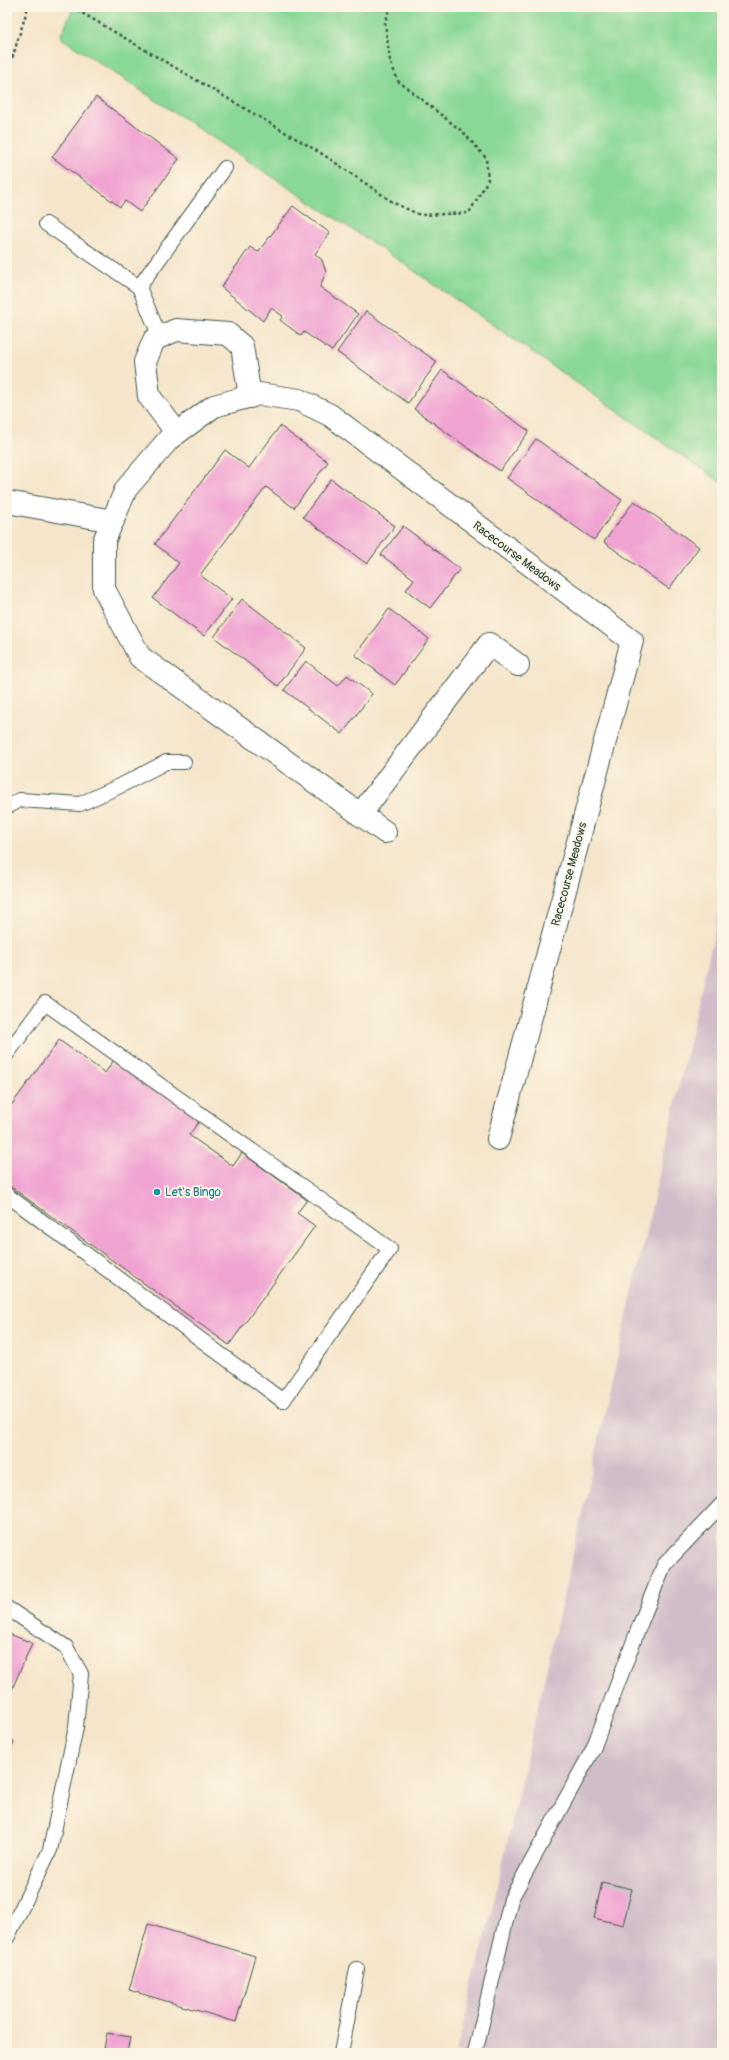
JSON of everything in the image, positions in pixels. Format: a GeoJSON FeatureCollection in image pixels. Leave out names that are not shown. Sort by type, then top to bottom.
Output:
{"type":"FeatureCollection","features":[{"type":"Feature","properties":{"kind":"street"},"geometry":{"type":"LineString","coordinates":[[177,433],[149,396],[145,362],[154,340],[160,337],[176,330],[228,334],[242,346],[250,397]]}},
{"type":"Feature","properties":{"kind":"street","name":"Racecourse Meadows"},"geometry":{"type":"LineString","coordinates":[[360,815],[140,657],[104,588],[104,541],[126,489],[169,439],[214,406],[259,394],[299,400],[330,415],[632,642],[498,1139]]}},
{"type":"Feature","properties":{"kind":"street"},"geometry":{"type":"LineString","coordinates":[[7,502],[113,521]]}},
{"type":"Feature","properties":{"kind":"street"},"geometry":{"type":"LineString","coordinates":[[385,832],[360,815],[489,644],[518,665]]}},
{"type":"Feature","properties":{"kind":"lane"},"geometry":{"type":"LineString","coordinates":[[139,287],[225,168]]}},
{"type":"Feature","properties":{"kind":"lane"},"geometry":{"type":"LineString","coordinates":[[46,224],[139,287],[160,337]]}},
{"type":"Feature","properties":{"kind":"lane"},"geometry":{"type":"LineString","coordinates":[[7,807],[20,800],[80,804],[120,786],[166,762],[184,762]]}},
{"type":"Feature","properties":{"kind":"lane"},"geometry":{"type":"LineString","coordinates":[[7,1054],[45,1003],[390,1249],[283,1401],[7,1196]]}},
{"type":"Feature","properties":{"kind":"lane"},"geometry":{"type":"LineString","coordinates":[[475,2053],[511,1899],[593,1749],[664,1566],[722,1504]]}},
{"type":"Feature","properties":{"kind":"lane"},"geometry":{"type":"LineString","coordinates":[[7,1608],[66,1647],[81,1674],[76,1727],[50,1850],[7,1938]]}},
{"type":"Feature","properties":{"kind":"lane"},"geometry":{"type":"LineString","coordinates":[[340,2053],[357,1969]]}},
{"type":"Feature","properties":{"kind":"path"},"geometry":{"type":"LineString","coordinates":[[7,75],[28,7]]}},
{"type":"Feature","properties":{"kind":"path"},"geometry":{"type":"LineString","coordinates":[[72,7],[324,155],[394,203],[420,215],[469,213],[488,180],[486,158],[463,132],[398,81],[390,60],[385,23],[390,7]]}},
{"type":"Feature","properties":{"kind":"shaded area"},"geometry":{"type":"Polygon","coordinates":[[[722,898],[722,2053],[456,2053],[492,1909],[722,898]]]}},
{"type":"Feature","properties":{"kind":"green space"},"geometry":{"type":"Polygon","coordinates":[[[74,7],[722,7],[722,483],[397,259],[60,37],[74,7]]]}},
{"type":"Feature","properties":{"kind":"building"},"geometry":{"type":"Polygon","coordinates":[[[96,97],[179,159],[140,212],[125,201],[120,207],[52,157],[96,97]]]}},
{"type":"Feature","properties":{"kind":"building"},"geometry":{"type":"Polygon","coordinates":[[[293,206],[330,233],[315,254],[322,260],[326,272],[320,287],[358,314],[332,351],[304,332],[301,336],[280,320],[283,316],[271,308],[263,321],[221,287],[250,247],[258,252],[293,206]]]}},
{"type":"Feature","properties":{"kind":"building"},"geometry":{"type":"Polygon","coordinates":[[[366,311],[437,362],[408,403],[337,352],[366,311]]]}},
{"type":"Feature","properties":{"kind":"building"},"geometry":{"type":"Polygon","coordinates":[[[442,370],[529,431],[500,471],[414,409],[442,370]]]}},
{"type":"Feature","properties":{"kind":"building"},"geometry":{"type":"Polygon","coordinates":[[[280,426],[328,462],[294,508],[266,487],[200,575],[232,599],[204,636],[153,598],[179,563],[155,544],[225,450],[249,468],[280,426]]]}},
{"type":"Feature","properties":{"kind":"building"},"geometry":{"type":"Polygon","coordinates":[[[536,439],[622,500],[594,540],[507,478],[536,439]]]}},
{"type":"Feature","properties":{"kind":"building"},"geometry":{"type":"Polygon","coordinates":[[[331,479],[395,526],[367,564],[303,517],[331,479]]]}},
{"type":"Feature","properties":{"kind":"building"},"geometry":{"type":"Polygon","coordinates":[[[634,501],[699,547],[669,589],[604,542],[634,501]]]}},
{"type":"Feature","properties":{"kind":"building"},"geometry":{"type":"Polygon","coordinates":[[[403,526],[460,569],[430,608],[406,590],[414,579],[381,555],[403,526]]]}},
{"type":"Feature","properties":{"kind":"building"},"geometry":{"type":"Polygon","coordinates":[[[242,599],[306,648],[278,686],[214,637],[242,599]]]}},
{"type":"Feature","properties":{"kind":"building"},"geometry":{"type":"Polygon","coordinates":[[[389,609],[429,639],[395,685],[355,655],[389,609]]]}},
{"type":"Feature","properties":{"kind":"building"},"geometry":{"type":"Polygon","coordinates":[[[306,661],[338,686],[347,675],[372,694],[342,734],[284,690],[306,661]]]}},
{"type":"Feature","properties":{"kind":"building","name":"Let's Bingo"},"geometry":{"type":"Polygon","coordinates":[[[59,1040],[105,1073],[116,1057],[201,1119],[189,1135],[233,1166],[242,1153],[307,1200],[297,1213],[315,1226],[229,1345],[7,1184],[7,1111],[59,1040]]]}},
{"type":"Feature","properties":{"kind":"building"},"geometry":{"type":"Polygon","coordinates":[[[7,1633],[32,1643],[7,1701],[7,1633]]]}},
{"type":"Feature","properties":{"kind":"building"},"geometry":{"type":"Polygon","coordinates":[[[7,1738],[14,1741],[7,1757],[7,1738]]]}},
{"type":"Feature","properties":{"kind":"building"},"geometry":{"type":"Polygon","coordinates":[[[602,1882],[632,1889],[623,1925],[594,1918],[602,1882]]]}},
{"type":"Feature","properties":{"kind":"building"},"geometry":{"type":"Polygon","coordinates":[[[148,1924],[255,1956],[236,2022],[129,1990],[148,1924]]]}},
{"type":"Feature","properties":{"kind":"building"},"geometry":{"type":"Polygon","coordinates":[[[107,2033],[130,2037],[127,2053],[103,2053],[107,2033]]]}},
{"type":"Feature","properties":{"kind":"place","name":"Let's Bingo"},"geometry":{"type":"Point","coordinates":[157,1192]}}]}
